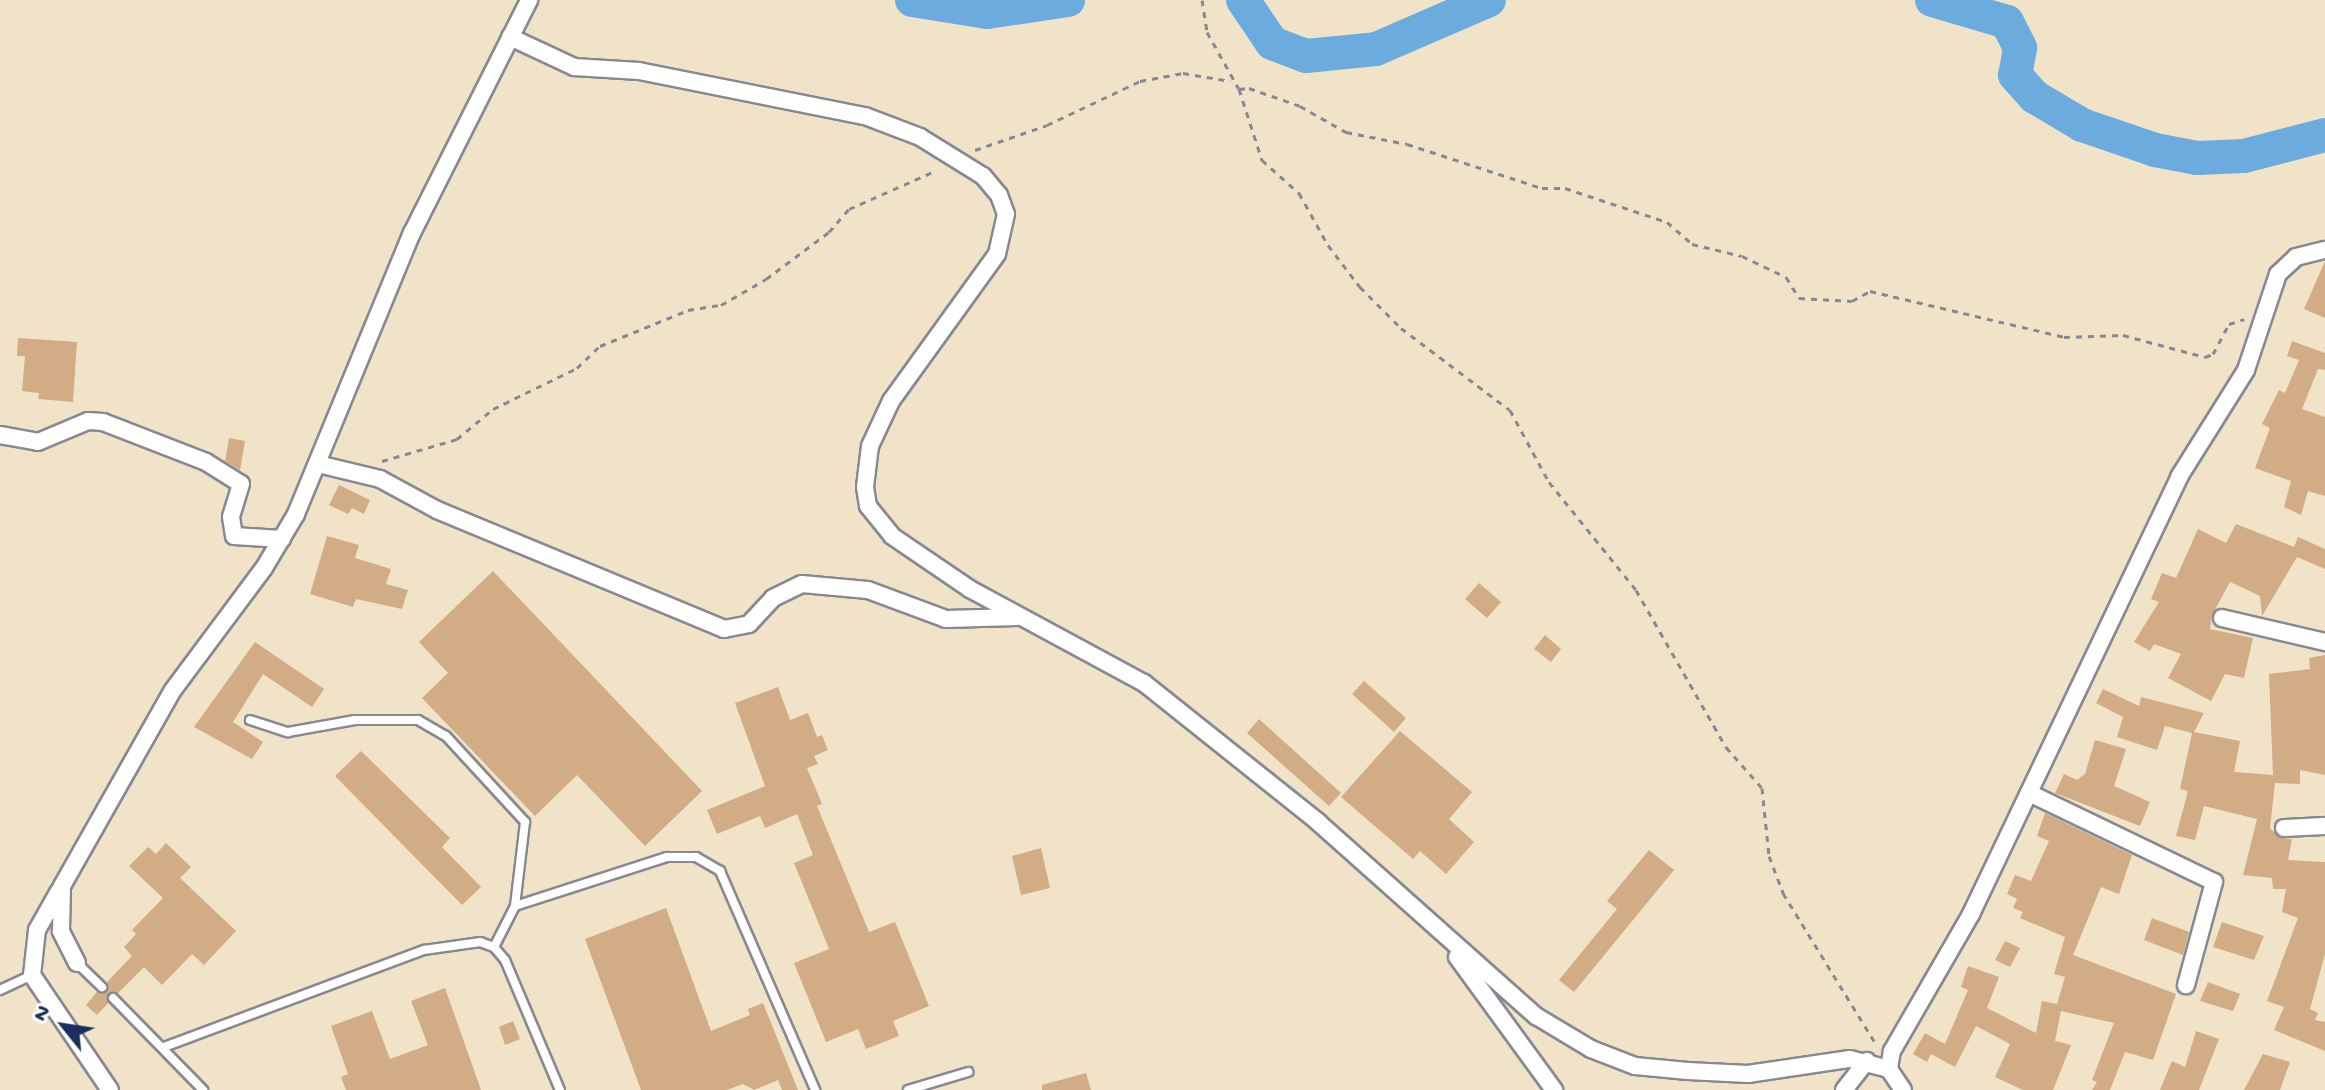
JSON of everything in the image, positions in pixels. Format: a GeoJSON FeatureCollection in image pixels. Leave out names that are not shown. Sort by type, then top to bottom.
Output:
{"type":"FeatureCollection","features":[{"type":"Feature","properties":{"kind":"street"},"geometry":{"type":"LineString","coordinates":[[110,1090],[32,975],[37,930],[173,690],[282,539],[318,464],[412,233],[529,0]]}},
{"type":"Feature","properties":{"kind":"street"},"geometry":{"type":"LineString","coordinates":[[510,37],[574,67],[654,74],[865,116],[956,156],[999,195],[1006,214],[1004,234],[997,254],[878,424],[865,487],[868,506],[892,536],[1019,617],[1144,683],[1211,733],[1536,1016],[1591,1049],[1635,1066],[1748,1074],[1822,1061],[1867,1061],[1889,1069],[1903,1090]]}},
{"type":"Feature","properties":{"kind":"street"},"geometry":{"type":"LineString","coordinates":[[1889,1069],[1903,1027],[1971,914],[2179,477],[2246,370],[2261,317],[2286,262],[2325,250]]}},
{"type":"Feature","properties":{"kind":"street"},"geometry":{"type":"LineString","coordinates":[[0,435],[38,442],[88,421],[103,422],[206,462],[241,484],[231,517],[234,536],[282,539]]}},
{"type":"Feature","properties":{"kind":"street"},"geometry":{"type":"LineString","coordinates":[[318,464],[363,475],[724,629],[749,624],[784,590],[810,584],[868,590],[946,619],[1019,617]]}},
{"type":"Feature","properties":{"kind":"street"},"geometry":{"type":"LineString","coordinates":[[2222,618],[2325,642]]}},
{"type":"Feature","properties":{"kind":"street"},"geometry":{"type":"LineString","coordinates":[[2029,793],[2214,882],[2186,985]]}},
{"type":"Feature","properties":{"kind":"street"},"geometry":{"type":"LineString","coordinates":[[2284,828],[2325,826]]}},
{"type":"Feature","properties":{"kind":"street"},"geometry":{"type":"LineString","coordinates":[[62,886],[61,931],[77,963]]}},
{"type":"Feature","properties":{"kind":"street"},"geometry":{"type":"LineString","coordinates":[[1442,936],[1554,1090]]}},
{"type":"Feature","properties":{"kind":"street"},"geometry":{"type":"LineString","coordinates":[[1844,1090],[1867,1061]]}},
{"type":"Feature","properties":{"kind":"lane"},"geometry":{"type":"LineString","coordinates":[[250,720],[288,732],[355,720],[418,720],[446,736],[525,822],[515,906],[494,947]]}},
{"type":"Feature","properties":{"kind":"lane"},"geometry":{"type":"LineString","coordinates":[[515,906],[667,857],[696,857],[720,871],[815,1090]]}},
{"type":"Feature","properties":{"kind":"lane"},"geometry":{"type":"LineString","coordinates":[[164,1047],[424,950],[480,942],[494,947],[505,960],[560,1090]]}},
{"type":"Feature","properties":{"kind":"lane"},"geometry":{"type":"LineString","coordinates":[[77,963],[102,987]]}},
{"type":"Feature","properties":{"kind":"lane"},"geometry":{"type":"LineString","coordinates":[[0,990],[32,975]]}},
{"type":"Feature","properties":{"kind":"lane"},"geometry":{"type":"LineString","coordinates":[[113,998],[203,1090]]}},
{"type":"Feature","properties":{"kind":"lane"},"geometry":{"type":"LineString","coordinates":[[908,1090],[968,1072]]}},
{"type":"Feature","properties":{"kind":"path"},"geometry":{"type":"LineString","coordinates":[[1202,0],[1207,32],[1230,81],[1239,89],[1262,160],[1299,193],[1328,245],[1360,287],[1401,328],[1510,410],[1549,482],[1636,590],[1726,747],[1762,788],[1769,856],[1783,893],[1836,974],[1889,1069]]}},
{"type":"Feature","properties":{"kind":"path"},"geometry":{"type":"LineString","coordinates":[[363,475],[385,459],[457,439],[493,409],[577,368],[600,346],[688,310],[721,305],[766,279],[829,232],[849,209],[934,171],[956,156],[1047,125],[1140,81],[1183,73],[1230,81]]}},
{"type":"Feature","properties":{"kind":"path"},"geometry":{"type":"LineString","coordinates":[[1239,89],[1249,88],[1300,106],[1346,132],[1407,144],[1667,222],[1692,244],[1742,256],[1786,277],[1799,298],[1852,301],[1870,291],[2064,337],[2123,335],[2205,357],[2213,354],[2229,324],[2261,317]]}},
{"type":"Feature","properties":{"kind":"building"},"geometry":{"type":"Polygon","coordinates":[[[2325,261],[2325,318],[2304,309],[2325,261]]]}},
{"type":"Feature","properties":{"kind":"building"},"geometry":{"type":"Polygon","coordinates":[[[18,338],[77,342],[73,402],[38,399],[39,393],[22,391],[25,356],[17,356],[18,338]]]}},
{"type":"Feature","properties":{"kind":"building"},"geometry":{"type":"Polygon","coordinates":[[[2292,341],[2325,353],[2325,370],[2318,369],[2302,409],[2325,417],[2325,496],[2308,491],[2301,515],[2284,507],[2291,481],[2255,468],[2270,428],[2262,424],[2279,390],[2285,393],[2299,360],[2287,356],[2292,341]]]}},
{"type":"Feature","properties":{"kind":"building"},"geometry":{"type":"Polygon","coordinates":[[[229,438],[245,441],[240,470],[225,461],[229,438]]]}},
{"type":"Feature","properties":{"kind":"building"},"geometry":{"type":"Polygon","coordinates":[[[339,485],[370,500],[364,514],[352,508],[348,514],[329,505],[339,485]]]}},
{"type":"Feature","properties":{"kind":"building"},"geometry":{"type":"Polygon","coordinates":[[[2236,524],[2294,547],[2298,537],[2325,549],[2325,569],[2297,557],[2262,616],[2260,596],[2230,582],[2212,615],[2210,629],[2253,638],[2244,678],[2225,674],[2211,701],[2168,678],[2181,654],[2154,644],[2150,651],[2134,642],[2159,602],[2151,599],[2162,573],[2176,578],[2198,529],[2226,543],[2236,524]]]}},
{"type":"Feature","properties":{"kind":"building"},"geometry":{"type":"Polygon","coordinates":[[[327,536],[359,545],[355,558],[391,569],[386,584],[408,590],[402,609],[356,599],[353,607],[310,594],[327,536]]]}},
{"type":"Feature","properties":{"kind":"building"},"geometry":{"type":"Polygon","coordinates":[[[493,571],[702,791],[645,846],[577,775],[535,816],[422,698],[448,673],[419,642],[493,571]]]}},
{"type":"Feature","properties":{"kind":"building"},"geometry":{"type":"Polygon","coordinates":[[[1479,583],[1501,602],[1487,618],[1465,599],[1479,583]]]}},
{"type":"Feature","properties":{"kind":"building"},"geometry":{"type":"Polygon","coordinates":[[[1545,635],[1561,649],[1551,662],[1534,649],[1545,635]]]}},
{"type":"Feature","properties":{"kind":"building"},"geometry":{"type":"Polygon","coordinates":[[[255,642],[324,689],[312,707],[263,674],[233,722],[263,742],[252,759],[194,727],[255,642]]]}},
{"type":"Feature","properties":{"kind":"building"},"geometry":{"type":"Polygon","coordinates":[[[2325,655],[2325,775],[2300,770],[2300,784],[2275,783],[2270,828],[2280,838],[2292,839],[2288,860],[2325,862],[2325,954],[2310,1009],[2318,1013],[2315,1020],[2325,1022],[2325,1051],[2274,1030],[2284,1007],[2267,1001],[2298,918],[2282,912],[2286,889],[2273,889],[2272,878],[2243,875],[2257,819],[2204,806],[2195,840],[2176,836],[2188,791],[2180,789],[2192,733],[2165,726],[2157,750],[2117,737],[2123,717],[2096,703],[2103,689],[2139,706],[2141,697],[2204,713],[2194,732],[2240,741],[2234,772],[2273,775],[2269,674],[2310,669],[2309,658],[2325,655]]]}},
{"type":"Feature","properties":{"kind":"building"},"geometry":{"type":"Polygon","coordinates":[[[1364,681],[1406,718],[1394,732],[1352,694],[1364,681]]]}},
{"type":"Feature","properties":{"kind":"building"},"geometry":{"type":"Polygon","coordinates":[[[778,687],[790,720],[808,713],[817,737],[822,735],[828,750],[814,756],[818,764],[807,768],[822,804],[817,806],[869,932],[895,922],[929,1006],[893,1021],[899,1036],[866,1049],[858,1029],[826,1042],[794,963],[829,949],[794,863],[813,855],[797,814],[765,828],[760,816],[717,834],[707,810],[765,786],[735,703],[778,687]]]}},
{"type":"Feature","properties":{"kind":"building"},"geometry":{"type":"Polygon","coordinates":[[[1259,719],[1341,793],[1329,806],[1247,733],[1259,719]]]}},
{"type":"Feature","properties":{"kind":"building"},"geometry":{"type":"Polygon","coordinates":[[[1400,731],[1472,792],[1449,819],[1474,842],[1446,874],[1420,851],[1413,859],[1341,797],[1400,731]]]}},
{"type":"Feature","properties":{"kind":"building"},"geometry":{"type":"Polygon","coordinates":[[[2095,740],[2126,749],[2114,786],[2150,802],[2140,826],[2055,793],[2064,774],[2077,780],[2085,774],[2095,740]]]}},
{"type":"Feature","properties":{"kind":"building"},"geometry":{"type":"Polygon","coordinates":[[[361,751],[450,838],[442,847],[481,887],[462,905],[335,776],[361,751]]]}},
{"type":"Feature","properties":{"kind":"building"},"geometry":{"type":"Polygon","coordinates":[[[2045,813],[2132,855],[2119,894],[2101,887],[2073,955],[2176,994],[2153,1060],[2125,1052],[2110,1090],[2092,1090],[2097,1082],[2092,1080],[2114,1023],[2061,1011],[2055,1041],[2071,1045],[2053,1090],[2023,1090],[1995,1077],[2010,1044],[1976,1026],[1955,1067],[1931,1054],[1927,1062],[1913,1054],[1925,1033],[1945,1044],[1968,990],[1961,987],[1968,966],[1999,977],[1987,1008],[2036,1033],[2042,1001],[2057,1004],[2065,977],[2054,974],[2065,937],[2020,918],[2023,912],[2013,908],[2017,899],[2007,894],[2015,875],[2031,881],[2049,841],[2037,836],[2045,813]]]}},
{"type":"Feature","properties":{"kind":"building"},"geometry":{"type":"Polygon","coordinates":[[[166,843],[191,867],[180,878],[236,931],[204,965],[192,954],[162,985],[144,967],[118,993],[108,994],[108,1003],[97,1015],[86,1005],[97,992],[108,991],[107,982],[132,956],[124,947],[136,934],[132,930],[163,898],[129,866],[148,847],[156,854],[166,843]]]}},
{"type":"Feature","properties":{"kind":"building"},"geometry":{"type":"Polygon","coordinates":[[[1041,848],[1050,888],[1021,895],[1012,856],[1041,848]]]}},
{"type":"Feature","properties":{"kind":"building"},"geometry":{"type":"Polygon","coordinates":[[[1649,850],[1674,870],[1574,992],[1559,980],[1617,909],[1607,901],[1649,850]]]}},
{"type":"Feature","properties":{"kind":"building"},"geometry":{"type":"Polygon","coordinates":[[[666,908],[711,1031],[750,1015],[748,1009],[763,1003],[798,1090],[782,1090],[778,1080],[754,1090],[743,1084],[727,1090],[641,1090],[585,939],[666,908]]]}},
{"type":"Feature","properties":{"kind":"building"},"geometry":{"type":"Polygon","coordinates":[[[2152,918],[2189,932],[2183,955],[2144,940],[2152,918]]]}},
{"type":"Feature","properties":{"kind":"building"},"geometry":{"type":"Polygon","coordinates":[[[2222,922],[2264,936],[2254,960],[2213,947],[2222,922]]]}},
{"type":"Feature","properties":{"kind":"building"},"geometry":{"type":"Polygon","coordinates":[[[2005,941],[2020,948],[2010,967],[1995,960],[2005,941]]]}},
{"type":"Feature","properties":{"kind":"building"},"geometry":{"type":"Polygon","coordinates":[[[2208,982],[2240,994],[2233,1011],[2200,1001],[2208,982]]]}},
{"type":"Feature","properties":{"kind":"building"},"geometry":{"type":"Polygon","coordinates":[[[445,988],[481,1090],[346,1090],[341,1077],[348,1074],[331,1026],[372,1011],[390,1059],[428,1045],[411,1001],[445,988]]]}},
{"type":"Feature","properties":{"kind":"building"},"geometry":{"type":"Polygon","coordinates":[[[513,1021],[520,1039],[505,1045],[499,1027],[513,1021]]]}},
{"type":"Feature","properties":{"kind":"building"},"geometry":{"type":"Polygon","coordinates":[[[2196,1031],[2219,1039],[2199,1090],[2160,1090],[2172,1061],[2185,1067],[2196,1031]]]}},
{"type":"Feature","properties":{"kind":"building"},"geometry":{"type":"Polygon","coordinates":[[[2263,1054],[2290,1062],[2280,1090],[2244,1090],[2263,1054]]]}},
{"type":"Feature","properties":{"kind":"building"},"geometry":{"type":"Polygon","coordinates":[[[1086,1073],[1091,1090],[1042,1090],[1042,1085],[1086,1073]]]}},
{"type":"Feature","properties":{"kind":"waterway"},"geometry":{"type":"LineString","coordinates":[[912,0],[987,12],[1068,0]]}},
{"type":"Feature","properties":{"kind":"waterway"},"geometry":{"type":"LineString","coordinates":[[1243,0],[1272,43],[1306,56],[1376,49],[1489,0]]}},
{"type":"Feature","properties":{"kind":"waterway"},"geometry":{"type":"LineString","coordinates":[[1932,0],[2007,22],[2020,48],[2015,75],[2035,97],[2082,125],[2155,150],[2197,158],[2244,156],[2325,135]]}}]}
